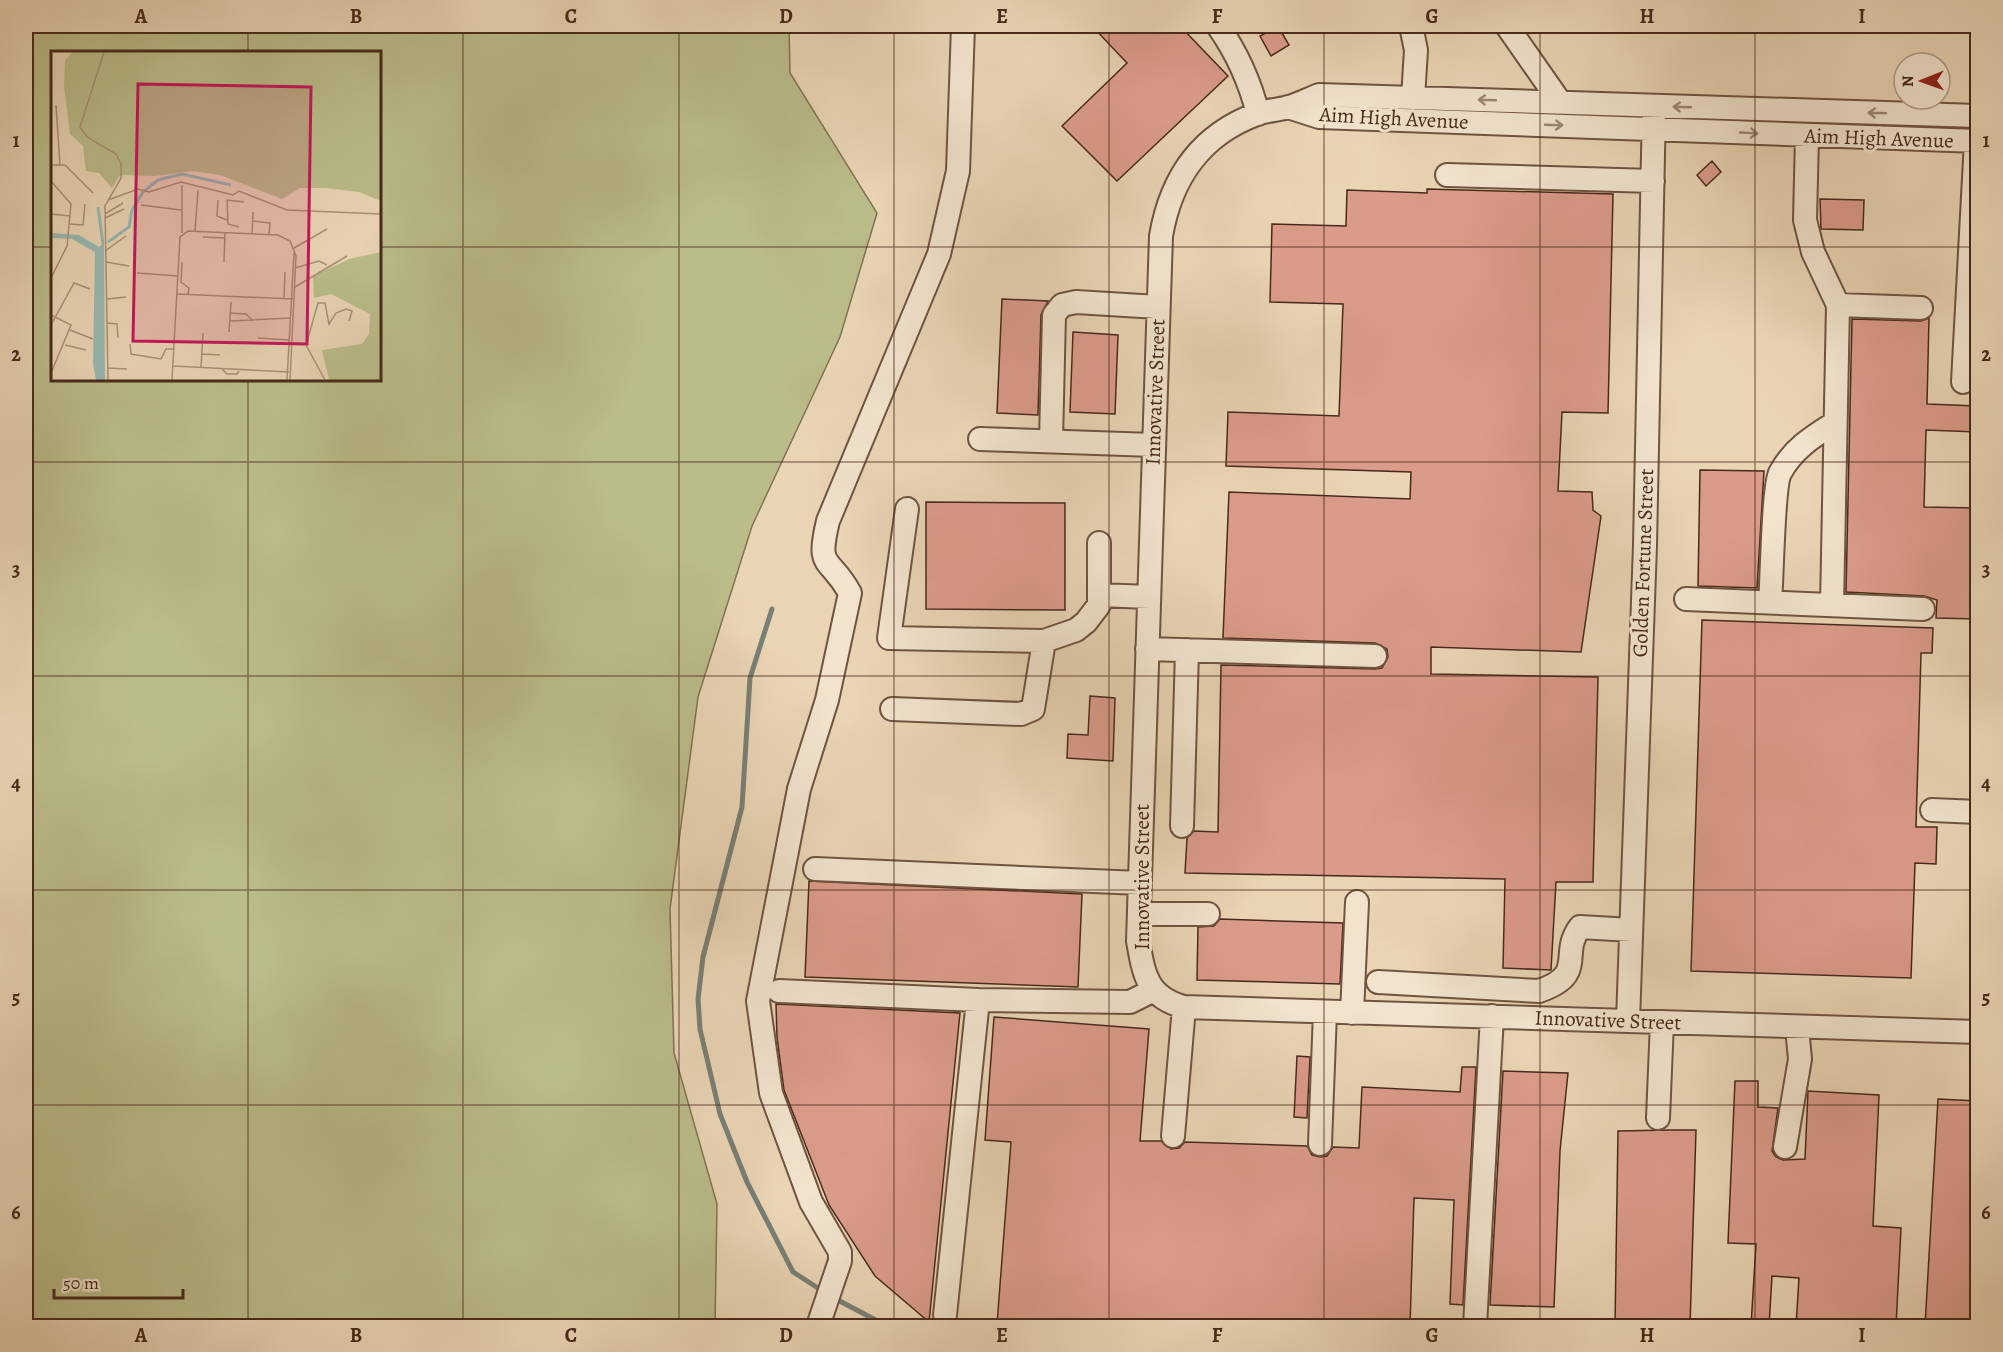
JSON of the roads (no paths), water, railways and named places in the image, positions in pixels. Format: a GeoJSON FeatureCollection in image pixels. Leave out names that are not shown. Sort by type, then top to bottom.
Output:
{"type":"FeatureCollection","features":[{"type":"Feature","properties":{"kind":"street"},"geometry":{"type":"LineString","coordinates":[[818,1326],[840,1261],[837,1242],[811,1202],[771,1093],[759,1001],[799,789],[827,700],[850,593],[842,578],[824,561],[822,547],[828,521],[939,254],[958,171],[963,26]]}},
{"type":"Feature","properties":{"kind":"street"},"geometry":{"type":"LineString","coordinates":[[1218,26],[1251,86],[1258,114]]}},
{"type":"Feature","properties":{"kind":"street"},"geometry":{"type":"LineString","coordinates":[[1411,26],[1416,50],[1413,98]]}},
{"type":"Feature","properties":{"kind":"street"},"geometry":{"type":"LineString","coordinates":[[1507,26],[1560,102]]}},
{"type":"Feature","properties":{"kind":"street","name":"Aim High Avenue"},"geometry":{"type":"LineString","coordinates":[[1288,107],[1319,95],[1560,102],[1653,117],[1807,136],[1977,141]]}},
{"type":"Feature","properties":{"kind":"street","name":"Innovative Street"},"geometry":{"type":"LineString","coordinates":[[1288,107],[1258,114],[1206,142],[1178,180],[1166,207],[1161,236],[1138,914],[1138,941],[1142,967],[1152,991],[1168,1002],[1184,1006],[1797,1028],[1977,1032]]}},
{"type":"Feature","properties":{"kind":"street","name":"Aim High Avenue"},"geometry":{"type":"LineString","coordinates":[[1288,107],[1319,117],[1977,116]]}},
{"type":"Feature","properties":{"kind":"street","name":"Golden Fortune Street"},"geometry":{"type":"LineString","coordinates":[[1628,1021],[1653,117]]}},
{"type":"Feature","properties":{"kind":"street"},"geometry":{"type":"LineString","coordinates":[[1807,136],[1805,220],[1813,252],[1838,305],[1833,424],[1832,605]]}},
{"type":"Feature","properties":{"kind":"street"},"geometry":{"type":"LineString","coordinates":[[1963,382],[1977,141]]}},
{"type":"Feature","properties":{"kind":"street"},"geometry":{"type":"LineString","coordinates":[[1447,175],[1653,181]]}},
{"type":"Feature","properties":{"kind":"street"},"geometry":{"type":"LineString","coordinates":[[1051,441],[1054,315],[1062,305],[1076,302],[1158,307]]}},
{"type":"Feature","properties":{"kind":"street"},"geometry":{"type":"LineString","coordinates":[[1838,305],[1921,308]]}},
{"type":"Feature","properties":{"kind":"street"},"geometry":{"type":"LineString","coordinates":[[1770,602],[1778,476],[1792,454],[1808,439],[1833,424]]}},
{"type":"Feature","properties":{"kind":"street"},"geometry":{"type":"LineString","coordinates":[[980,439],[1153,445]]}},
{"type":"Feature","properties":{"kind":"street"},"geometry":{"type":"LineString","coordinates":[[907,509],[889,638],[1044,641],[1076,630],[1086,622],[1099,605],[1099,543]]}},
{"type":"Feature","properties":{"kind":"street"},"geometry":{"type":"LineString","coordinates":[[1098,595],[1149,597]]}},
{"type":"Feature","properties":{"kind":"street"},"geometry":{"type":"LineString","coordinates":[[1686,599],[1923,609]]}},
{"type":"Feature","properties":{"kind":"street"},"geometry":{"type":"LineString","coordinates":[[892,709],[1021,714],[1033,709],[1044,641]]}},
{"type":"Feature","properties":{"kind":"street"},"geometry":{"type":"LineString","coordinates":[[1147,649],[1375,656]]}},
{"type":"Feature","properties":{"kind":"street"},"geometry":{"type":"LineString","coordinates":[[1182,826],[1187,650]]}},
{"type":"Feature","properties":{"kind":"street"},"geometry":{"type":"LineString","coordinates":[[1932,810],[1977,812]]}},
{"type":"Feature","properties":{"kind":"street"},"geometry":{"type":"LineString","coordinates":[[815,869],[1140,883]]}},
{"type":"Feature","properties":{"kind":"street"},"geometry":{"type":"LineString","coordinates":[[1352,1013],[1357,902]]}},
{"type":"Feature","properties":{"kind":"street"},"geometry":{"type":"LineString","coordinates":[[1138,914],[1208,914]]}},
{"type":"Feature","properties":{"kind":"street"},"geometry":{"type":"LineString","coordinates":[[1378,982],[1539,992],[1557,985],[1572,967],[1573,937],[1580,927],[1631,930]]}},
{"type":"Feature","properties":{"kind":"street"},"geometry":{"type":"LineString","coordinates":[[1401,983],[1401,1015]]}},
{"type":"Feature","properties":{"kind":"street"},"geometry":{"type":"LineString","coordinates":[[779,991],[978,1000],[1130,1002],[1152,991]]}},
{"type":"Feature","properties":{"kind":"street"},"geometry":{"type":"LineString","coordinates":[[945,1315],[978,1000]]}},
{"type":"Feature","properties":{"kind":"street"},"geometry":{"type":"LineString","coordinates":[[1173,1136],[1184,1006]]}},
{"type":"Feature","properties":{"kind":"street"},"geometry":{"type":"LineString","coordinates":[[1320,1144],[1325,1012]]}},
{"type":"Feature","properties":{"kind":"street"},"geometry":{"type":"LineString","coordinates":[[1475,1326],[1492,1016]]}},
{"type":"Feature","properties":{"kind":"street"},"geometry":{"type":"LineString","coordinates":[[1659,1118],[1662,1022]]}},
{"type":"Feature","properties":{"kind":"street"},"geometry":{"type":"LineString","coordinates":[[1785,1147],[1800,1059],[1797,1028]]}},
{"type":"Feature","properties":{"kind":"waterway"},"geometry":{"type":"LineString","coordinates":[[772,609],[750,678],[742,807],[703,957],[698,999],[700,1029],[720,1114],[747,1182],[793,1272],[824,1292]]}},
{"type":"Feature","properties":{"kind":"waterway"},"geometry":{"type":"LineString","coordinates":[[834,1298],[887,1326]]}}]}
